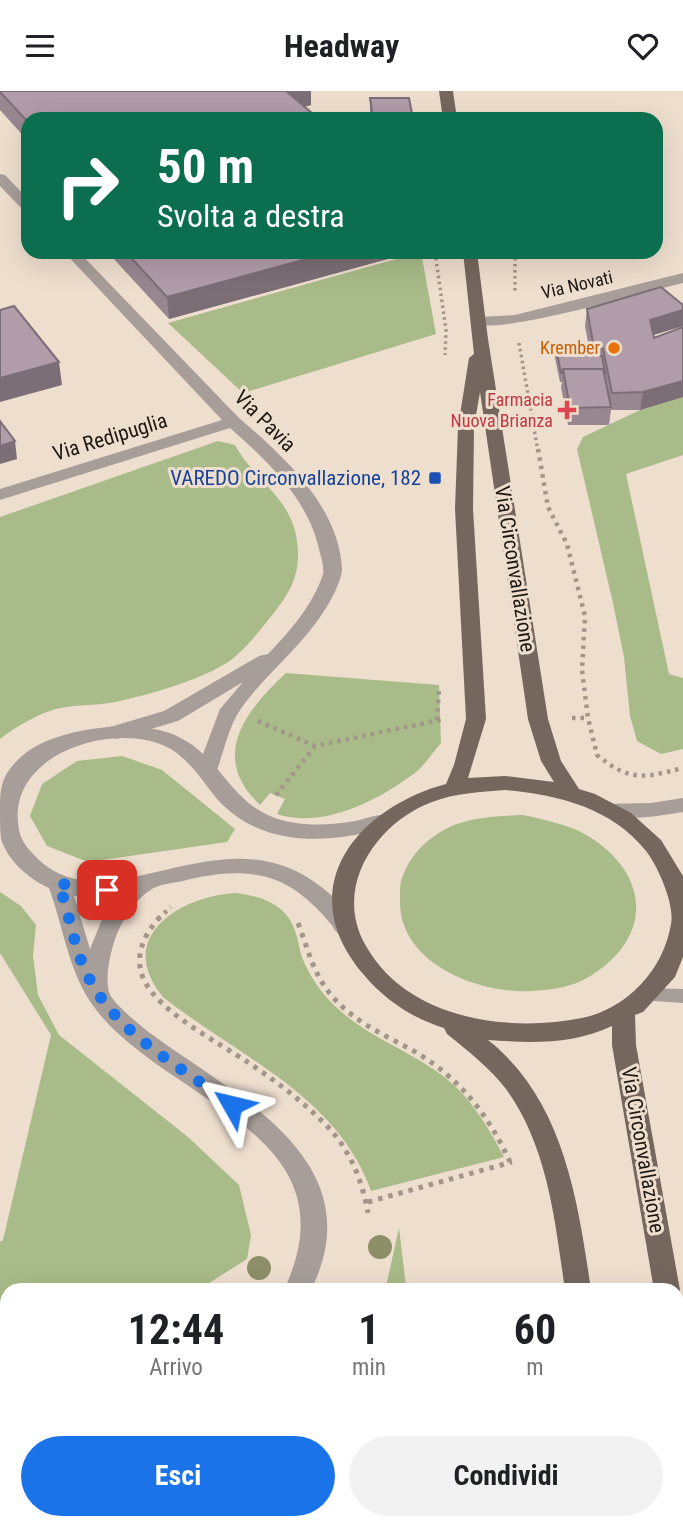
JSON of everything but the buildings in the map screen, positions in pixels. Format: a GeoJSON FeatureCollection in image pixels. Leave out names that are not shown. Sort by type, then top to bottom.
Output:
{"type":"FeatureCollection","features":[{"type":"Feature","properties":{"kind":"main road"},"geometry":{"type":"LineString","coordinates":[[446,91],[449,112]]}},
{"type":"Feature","properties":{"kind":"main road","name":"Via Circonvallazione"},"geometry":{"type":"LineString","coordinates":[[471,259],[479,331],[538,719],[551,761],[571,793]]}},
{"type":"Feature","properties":{"kind":"main road","name":"Via Circonvallazione"},"geometry":{"type":"LineString","coordinates":[[454,788],[464,765],[476,719],[464,509],[466,427],[479,331]]}},
{"type":"Feature","properties":{"kind":"main road"},"geometry":{"type":"LineString","coordinates":[[448,1022],[486,1032],[533,1035],[583,1027],[622,1011],[645,995],[671,963],[683,924],[678,880],[645,835],[609,809],[571,793],[512,783],[454,788],[418,800],[384,821],[364,841],[348,870],[343,901],[347,929],[363,961],[380,982],[408,1003],[448,1022],[468,1036],[509,1076],[530,1104],[547,1135],[564,1197],[577,1283]]}},
{"type":"Feature","properties":{"kind":"main road","name":"Via Circonvallazione"},"geometry":{"type":"LineString","coordinates":[[622,1011],[624,1045],[666,1283]]}},
{"type":"Feature","properties":{"kind":"street"},"geometry":{"type":"LineString","coordinates":[[0,178],[21,200]]}},
{"type":"Feature","properties":{"kind":"street","name":"Via Pavia"},"geometry":{"type":"LineString","coordinates":[[78,259],[233,422],[261,446],[309,500],[324,528],[333,571],[318,606],[230,709],[207,770]]}},
{"type":"Feature","properties":{"kind":"street","name":"Via Novati"},"geometry":{"type":"LineString","coordinates":[[479,331],[683,278]]}},
{"type":"Feature","properties":{"kind":"street","name":"Via Redipuglia"},"geometry":{"type":"LineString","coordinates":[[0,495],[233,422]]}},
{"type":"Feature","properties":{"kind":"street","name":"Via Pavia"},"geometry":{"type":"LineString","coordinates":[[117,732],[171,716],[283,650]]}},
{"type":"Feature","properties":{"kind":"street"},"geometry":{"type":"LineString","coordinates":[[347,929],[329,905],[303,884],[283,873],[259,866],[213,865],[107,890],[58,883],[28,863],[11,837],[5,810],[9,776],[39,755],[64,743],[117,732],[149,735],[171,741],[193,754],[236,806],[278,826],[295,831],[334,832],[363,828],[384,821]]}},
{"type":"Feature","properties":{"kind":"street"},"geometry":{"type":"LineString","coordinates":[[609,809],[651,810],[683,806]]}},
{"type":"Feature","properties":{"kind":"street"},"geometry":{"type":"LineString","coordinates":[[98,994],[98,958],[108,930],[127,899],[149,881]]}},
{"type":"Feature","properties":{"kind":"street"},"geometry":{"type":"LineString","coordinates":[[58,883],[70,915],[80,960],[98,994],[115,1016],[132,1032],[249,1117],[282,1145],[295,1162],[314,1204],[317,1229],[306,1277],[302,1283]]}},
{"type":"Feature","properties":{"kind":"lane"},"geometry":{"type":"LineString","coordinates":[[645,995],[683,996]]}},
{"type":"Feature","properties":{"kind":"path"},"geometry":{"type":"LineString","coordinates":[[515,259],[515,320],[548,507],[567,544],[585,616],[582,670],[588,718],[597,755],[612,768],[630,776],[646,777],[683,768]]}},
{"type":"Feature","properties":{"kind":"path"},"geometry":{"type":"LineString","coordinates":[[230,709],[315,746],[438,719],[476,719]]}},
{"type":"Feature","properties":{"kind":"path"},"geometry":{"type":"LineString","coordinates":[[538,719],[588,718]]}},
{"type":"Feature","properties":{"kind":"path"},"geometry":{"type":"LineString","coordinates":[[173,906],[146,931],[139,949],[140,969],[149,989],[158,999],[297,1098],[323,1121],[353,1163],[368,1202],[368,1213]]}},
{"type":"Feature","properties":{"kind":"path"},"geometry":{"type":"LineString","coordinates":[[296,919],[312,967],[332,996],[369,1029],[428,1060],[467,1091],[492,1123],[510,1162]]}},
{"type":"Feature","properties":{"kind":"path"},"geometry":{"type":"LineString","coordinates":[[368,1202],[524,1159]]}},
{"type":"Feature","properties":{"kind":"green space"},"geometry":{"type":"Polygon","coordinates":[[[396,259],[422,259],[436,334],[243,393],[168,323],[396,259]]]}},
{"type":"Feature","properties":{"kind":"green space"},"geometry":{"type":"Polygon","coordinates":[[[683,397],[683,455],[626,474],[669,674],[683,678],[683,749],[661,754],[637,741],[630,716],[624,657],[577,449],[583,437],[640,410],[683,397]]]}},
{"type":"Feature","properties":{"kind":"green space"},"geometry":{"type":"Polygon","coordinates":[[[218,441],[235,445],[290,518],[297,544],[297,566],[292,585],[281,604],[245,647],[232,659],[213,670],[174,686],[133,698],[49,711],[27,721],[0,739],[0,517],[218,441]]]}},
{"type":"Feature","properties":{"kind":"green space"},"geometry":{"type":"Polygon","coordinates":[[[286,673],[439,685],[441,743],[416,772],[365,803],[348,810],[312,818],[277,814],[285,799],[270,793],[260,805],[245,787],[237,769],[235,752],[238,735],[246,719],[257,703],[286,673]]]}},
{"type":"Feature","properties":{"kind":"green space"},"geometry":{"type":"Polygon","coordinates":[[[122,756],[162,770],[235,829],[227,842],[88,862],[47,846],[30,816],[42,784],[77,761],[122,756]]]}},
{"type":"Feature","properties":{"kind":"green space"},"geometry":{"type":"Polygon","coordinates":[[[523,815],[564,825],[588,836],[608,851],[623,868],[633,886],[636,905],[634,924],[626,942],[612,959],[578,982],[539,991],[510,991],[489,987],[446,971],[428,958],[413,942],[403,924],[400,902],[400,886],[409,863],[432,838],[463,822],[523,815]]]}},
{"type":"Feature","properties":{"kind":"green space"},"geometry":{"type":"Polygon","coordinates":[[[0,892],[21,906],[36,925],[33,956],[38,995],[59,1035],[188,1137],[239,1185],[251,1235],[247,1259],[209,1283],[0,1283],[0,1242],[3,1240],[51,1035],[0,953],[0,892]]]}},
{"type":"Feature","properties":{"kind":"green space"},"geometry":{"type":"Polygon","coordinates":[[[236,893],[264,899],[279,908],[291,922],[307,968],[335,1006],[363,1028],[426,1064],[455,1086],[476,1110],[504,1157],[371,1191],[355,1158],[335,1128],[310,1103],[282,1080],[163,997],[150,976],[146,956],[150,939],[160,924],[194,902],[236,893]]]}},
{"type":"Feature","properties":{"kind":"green space"},"geometry":{"type":"Polygon","coordinates":[[[399,1228],[406,1283],[387,1282],[399,1228]]]}},
{"type":"Feature","properties":{"kind":"place","name":"Krember"},"geometry":{"type":"Point","coordinates":[614,348]}},
{"type":"Feature","properties":{"kind":"place","name":"Farmacia Nuova Brianza"},"geometry":{"type":"Point","coordinates":[567,410]}},
{"type":"Feature","properties":{"kind":"place","name":"VAREDO Circonvallazione, 182"},"geometry":{"type":"Point","coordinates":[435,478]}},
{"type":"Feature","properties":{"kind":"route"},"geometry":{"type":"LineString","coordinates":[[107,890],[58,883],[67,904],[80,960],[88,977],[105,1004],[132,1032],[232,1105]]}}]}
